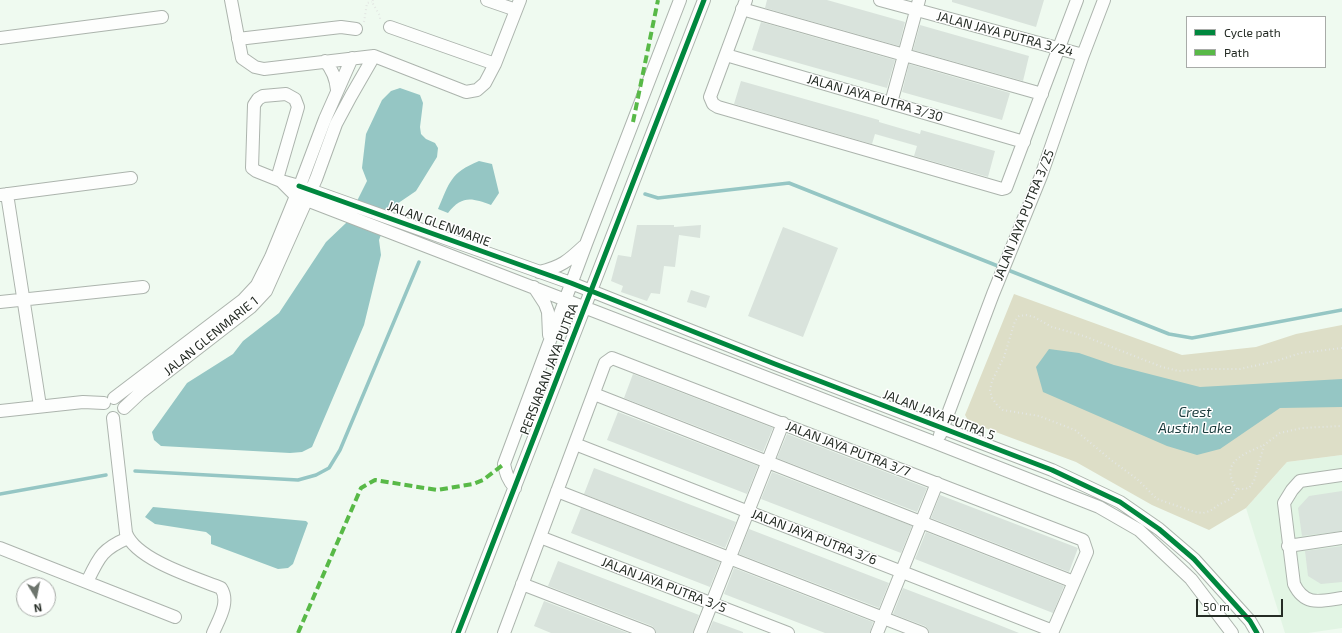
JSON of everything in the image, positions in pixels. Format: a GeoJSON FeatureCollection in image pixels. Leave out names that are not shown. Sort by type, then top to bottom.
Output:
{"type":"FeatureCollection","features":[{"type":"Feature","properties":{"kind":"street"},"geometry":{"type":"LineString","coordinates":[[231,0],[242,58],[255,68],[264,69],[374,56],[466,92],[477,90],[485,83],[518,5],[487,0]]}},
{"type":"Feature","properties":{"kind":"street","name":"PERSIARAN JAYA PUTRA"},"geometry":{"type":"LineString","coordinates":[[515,488],[509,482],[504,464],[565,299],[680,0]]}},
{"type":"Feature","properties":{"kind":"street","name":"PERSIARAN JAYA PUTRA"},"geometry":{"type":"LineString","coordinates":[[458,633],[704,0]]}},
{"type":"Feature","properties":{"kind":"street","name":"JALAN JAYA PUTRA 3/24"},"geometry":{"type":"LineString","coordinates":[[880,0],[918,5],[1083,55]]}},
{"type":"Feature","properties":{"kind":"street","name":"JALAN JAYA PUTRA 3/25"},"geometry":{"type":"LineString","coordinates":[[726,54],[710,97],[713,104],[718,107],[1002,189],[1006,188],[1077,0]]}},
{"type":"Feature","properties":{"kind":"street","name":"JALAN JAYA PUTRA 3/25"},"geometry":{"type":"LineString","coordinates":[[936,443],[993,294],[1041,176],[1083,55],[1104,0]]}},
{"type":"Feature","properties":{"kind":"street"},"geometry":{"type":"LineString","coordinates":[[726,54],[744,5],[904,55],[1042,94]]}},
{"type":"Feature","properties":{"kind":"street"},"geometry":{"type":"LineString","coordinates":[[891,103],[918,5]]}},
{"type":"Feature","properties":{"kind":"street"},"geometry":{"type":"LineString","coordinates":[[0,38],[162,17]]}},
{"type":"Feature","properties":{"kind":"street"},"geometry":{"type":"LineString","coordinates":[[238,40],[341,27],[356,29]]}},
{"type":"Feature","properties":{"kind":"street"},"geometry":{"type":"LineString","coordinates":[[390,27],[494,64]]}},
{"type":"Feature","properties":{"kind":"street","name":"JALAN JAYA PUTRA 3/30"},"geometry":{"type":"LineString","coordinates":[[726,54],[1024,142]]}},
{"type":"Feature","properties":{"kind":"street","name":"JALAN GLENMARIE 1"},"geometry":{"type":"LineString","coordinates":[[303,193],[336,124],[374,56]]}},
{"type":"Feature","properties":{"kind":"street","name":"JALAN GLENMARIE 1"},"geometry":{"type":"LineString","coordinates":[[109,400],[186,350],[215,329],[251,307],[266,291],[303,193],[325,119],[352,58]]}},
{"type":"Feature","properties":{"kind":"street"},"geometry":{"type":"LineString","coordinates":[[325,61],[335,75],[337,90]]}},
{"type":"Feature","properties":{"kind":"street"},"geometry":{"type":"LineString","coordinates":[[279,180],[298,107],[294,99],[286,94],[263,96],[254,104],[252,168],[303,193]]}},
{"type":"Feature","properties":{"kind":"street"},"geometry":{"type":"LineString","coordinates":[[325,119],[336,124]]}},
{"type":"Feature","properties":{"kind":"street"},"geometry":{"type":"LineString","coordinates":[[40,406],[24,299],[4,194],[131,178]]}},
{"type":"Feature","properties":{"kind":"street","name":"JALAN GLENMARIE"},"geometry":{"type":"LineString","coordinates":[[303,193],[347,209],[396,220],[571,284]]}},
{"type":"Feature","properties":{"kind":"street","name":"JALAN GLENMARIE"},"geometry":{"type":"LineString","coordinates":[[347,209],[393,233],[565,299]]}},
{"type":"Feature","properties":{"kind":"street"},"geometry":{"type":"LineString","coordinates":[[539,272],[562,265],[586,244]]}},
{"type":"Feature","properties":{"kind":"street","name":"JALAN JAYA PUTRA 5"},"geometry":{"type":"LineString","coordinates":[[571,284],[1052,470],[1120,502],[1159,529],[1194,559],[1250,621],[1257,633]]}},
{"type":"Feature","properties":{"kind":"street"},"geometry":{"type":"LineString","coordinates":[[0,302],[143,287]]}},
{"type":"Feature","properties":{"kind":"street"},"geometry":{"type":"LineString","coordinates":[[534,287],[545,304],[548,312],[549,342]]}},
{"type":"Feature","properties":{"kind":"street","name":"JALAN JAYA PUTRA 5"},"geometry":{"type":"LineString","coordinates":[[565,299],[1099,508],[1139,530],[1191,579],[1232,633]]}},
{"type":"Feature","properties":{"kind":"street","name":"JALAN GLENMARIE 1"},"geometry":{"type":"LineString","coordinates":[[124,408],[186,350]]}},
{"type":"Feature","properties":{"kind":"street","name":"JALAN JAYA PUTRA 3/7"},"geometry":{"type":"LineString","coordinates":[[594,394],[605,363],[612,358],[1083,540],[1087,552],[1074,582]]}},
{"type":"Feature","properties":{"kind":"street"},"geometry":{"type":"LineString","coordinates":[[505,633],[594,394],[1074,582],[1053,632]]}},
{"type":"Feature","properties":{"kind":"street"},"geometry":{"type":"LineString","coordinates":[[0,411],[83,402],[109,400],[120,400],[124,408],[122,414],[113,418],[107,416],[103,407],[109,400]]}},
{"type":"Feature","properties":{"kind":"street"},"geometry":{"type":"LineString","coordinates":[[113,418],[126,533],[128,538],[134,546],[159,563],[221,588],[224,592],[225,605],[213,633]]}},
{"type":"Feature","properties":{"kind":"street"},"geometry":{"type":"LineString","coordinates":[[700,633],[783,424]]}},
{"type":"Feature","properties":{"kind":"street","name":"JALAN JAYA PUTRA 3/6"},"geometry":{"type":"LineString","coordinates":[[575,444],[1053,632]]}},
{"type":"Feature","properties":{"kind":"street"},"geometry":{"type":"LineString","coordinates":[[1342,475],[1300,481],[1292,490],[1284,504],[1288,546],[1294,584],[1297,592],[1304,598],[1314,602],[1342,598]]}},
{"type":"Feature","properties":{"kind":"street"},"geometry":{"type":"LineString","coordinates":[[878,633],[937,484]]}},
{"type":"Feature","properties":{"kind":"street"},"geometry":{"type":"LineString","coordinates":[[557,491],[922,633]]}},
{"type":"Feature","properties":{"kind":"street","name":"JALAN JAYA PUTRA 3/5"},"geometry":{"type":"LineString","coordinates":[[540,537],[788,633]]}},
{"type":"Feature","properties":{"kind":"street"},"geometry":{"type":"LineString","coordinates":[[87,582],[100,558],[107,549],[128,538]]}},
{"type":"Feature","properties":{"kind":"street"},"geometry":{"type":"LineString","coordinates":[[1288,546],[1342,538]]}},
{"type":"Feature","properties":{"kind":"street"},"geometry":{"type":"LineString","coordinates":[[0,548],[175,617]]}},
{"type":"Feature","properties":{"kind":"street"},"geometry":{"type":"LineString","coordinates":[[522,584],[649,633]]}},
{"type":"Feature","properties":{"kind":"path"},"geometry":{"type":"LineString","coordinates":[[356,29],[364,30],[366,3],[372,1],[380,16],[381,25],[390,27]]}},
{"type":"Feature","properties":{"kind":"path"},"geometry":{"type":"LineString","coordinates":[[1237,489],[1231,499],[1210,511],[1203,513],[1195,512],[1157,499],[1137,479],[1111,460],[1075,430],[1039,416],[1003,410],[992,398],[990,390],[992,381],[1004,356],[1015,321],[1019,316],[1026,315],[1034,317],[1052,327],[1084,336],[1162,367],[1179,371],[1240,369],[1276,361],[1301,353],[1342,348]]}},
{"type":"Feature","properties":{"kind":"path"},"geometry":{"type":"LineString","coordinates":[[1237,489],[1231,478],[1230,470],[1236,458],[1264,445],[1280,433],[1302,428],[1342,426]]}},
{"type":"Feature","properties":{"kind":"path"},"geometry":{"type":"LineString","coordinates":[[1237,489],[1249,488],[1254,481],[1264,445]]}},
{"type":"Feature","properties":{"kind":"shaded area"},"geometry":{"type":"Polygon","coordinates":[[[1014,294],[1182,355],[1256,347],[1296,334],[1342,325],[1342,455],[1287,462],[1246,508],[1209,530],[1152,505],[1076,462],[969,422],[965,415],[1014,294]]]}},
{"type":"Feature","properties":{"kind":"shaded area"},"geometry":{"type":"Polygon","coordinates":[[[1342,455],[1342,628],[1308,633],[1285,633],[1246,508],[1287,462],[1342,455]]]}},
{"type":"Feature","properties":{"kind":"water"},"geometry":{"type":"Polygon","coordinates":[[[400,88],[420,95],[423,103],[420,127],[421,134],[426,139],[435,143],[438,148],[437,157],[416,191],[394,206],[389,214],[379,240],[381,255],[364,325],[312,447],[302,452],[290,453],[161,446],[154,440],[152,432],[187,383],[233,354],[243,341],[279,313],[326,242],[346,223],[367,181],[362,168],[366,134],[382,100],[391,91],[400,88]]]}},
{"type":"Feature","properties":{"kind":"water"},"geometry":{"type":"Polygon","coordinates":[[[479,161],[492,164],[499,193],[491,205],[468,200],[458,203],[448,213],[438,209],[445,192],[456,174],[469,165],[479,161]]]}},
{"type":"Feature","properties":{"kind":"water","name":"Crest Austin Lake"},"geometry":{"type":"Polygon","coordinates":[[[1049,349],[1079,353],[1114,365],[1200,387],[1342,379],[1342,407],[1280,408],[1220,449],[1197,455],[1167,446],[1043,392],[1036,367],[1049,349]]]}},
{"type":"Feature","properties":{"kind":"water"},"geometry":{"type":"Polygon","coordinates":[[[153,507],[306,521],[308,523],[293,564],[288,568],[278,569],[211,544],[211,536],[206,532],[155,524],[145,517],[153,507]]]}},
{"type":"Feature","properties":{"kind":"building"},"geometry":{"type":"Polygon","coordinates":[[[767,0],[827,0],[905,22],[899,46],[765,8],[767,0]]]}},
{"type":"Feature","properties":{"kind":"building"},"geometry":{"type":"Polygon","coordinates":[[[952,0],[1044,0],[1036,27],[952,2],[952,0]]]}},
{"type":"Feature","properties":{"kind":"building"},"geometry":{"type":"Polygon","coordinates":[[[761,22],[895,60],[887,88],[752,50],[761,22]]]}},
{"type":"Feature","properties":{"kind":"building"},"geometry":{"type":"Polygon","coordinates":[[[920,25],[1029,56],[1023,81],[913,50],[920,25]]]}},
{"type":"Feature","properties":{"kind":"building"},"geometry":{"type":"Polygon","coordinates":[[[909,64],[1010,93],[1002,120],[902,92],[909,64]]]}},
{"type":"Feature","properties":{"kind":"building"},"geometry":{"type":"Polygon","coordinates":[[[741,81],[879,120],[879,122],[920,134],[921,130],[995,151],[988,177],[914,156],[917,146],[875,134],[872,144],[734,104],[741,81]]]}},
{"type":"Feature","properties":{"kind":"building"},"geometry":{"type":"Polygon","coordinates":[[[637,225],[674,225],[674,227],[701,225],[700,238],[679,235],[675,267],[664,266],[660,294],[651,293],[647,301],[621,292],[623,286],[611,281],[618,255],[631,257],[637,225]]]}},
{"type":"Feature","properties":{"kind":"building"},"geometry":{"type":"Polygon","coordinates":[[[783,227],[838,248],[803,337],[748,316],[783,227]]]}},
{"type":"Feature","properties":{"kind":"building"},"geometry":{"type":"Polygon","coordinates":[[[691,290],[710,296],[706,308],[687,302],[691,290]]]}},
{"type":"Feature","properties":{"kind":"building"},"geometry":{"type":"Polygon","coordinates":[[[633,374],[773,428],[763,452],[624,398],[633,374]]]}},
{"type":"Feature","properties":{"kind":"building"},"geometry":{"type":"Polygon","coordinates":[[[618,412],[758,466],[747,494],[607,440],[618,412]]]}},
{"type":"Feature","properties":{"kind":"building"},"geometry":{"type":"Polygon","coordinates":[[[787,434],[927,488],[917,512],[777,458],[787,434]]]}},
{"type":"Feature","properties":{"kind":"building"},"geometry":{"type":"Polygon","coordinates":[[[594,468],[736,522],[725,548],[584,494],[594,468]]]}},
{"type":"Feature","properties":{"kind":"building"},"geometry":{"type":"Polygon","coordinates":[[[772,472],[912,526],[901,553],[761,499],[772,472]]]}},
{"type":"Feature","properties":{"kind":"building"},"geometry":{"type":"Polygon","coordinates":[[[1342,491],[1342,531],[1302,536],[1298,508],[1309,496],[1342,491]]]}},
{"type":"Feature","properties":{"kind":"building"},"geometry":{"type":"Polygon","coordinates":[[[940,495],[1078,548],[1069,572],[931,518],[940,495]]]}},
{"type":"Feature","properties":{"kind":"building"},"geometry":{"type":"Polygon","coordinates":[[[581,508],[720,562],[710,587],[571,533],[581,508]]]}},
{"type":"Feature","properties":{"kind":"building"},"geometry":{"type":"Polygon","coordinates":[[[749,529],[889,583],[879,608],[739,554],[749,529]]]}},
{"type":"Feature","properties":{"kind":"building"},"geometry":{"type":"Polygon","coordinates":[[[926,532],[1064,586],[1053,613],[915,559],[926,532]]]}},
{"type":"Feature","properties":{"kind":"building"},"geometry":{"type":"Polygon","coordinates":[[[1342,546],[1342,582],[1321,584],[1308,576],[1305,551],[1342,546]]]}},
{"type":"Feature","properties":{"kind":"building"},"geometry":{"type":"Polygon","coordinates":[[[558,561],[699,615],[693,633],[656,633],[652,626],[548,586],[558,561]]]}},
{"type":"Feature","properties":{"kind":"building"},"geometry":{"type":"Polygon","coordinates":[[[734,568],[873,622],[870,633],[825,633],[724,594],[734,568]]]}},
{"type":"Feature","properties":{"kind":"building"},"geometry":{"type":"Polygon","coordinates":[[[903,588],[1019,633],[929,633],[925,626],[893,614],[903,588]]]}},
{"type":"Feature","properties":{"kind":"building"},"geometry":{"type":"Polygon","coordinates":[[[544,601],[628,633],[551,633],[534,626],[544,601]]]}},
{"type":"Feature","properties":{"kind":"building"},"geometry":{"type":"Polygon","coordinates":[[[713,621],[743,632],[743,633],[708,633],[713,621]]]}},
{"type":"Feature","properties":{"kind":"waterway"},"geometry":{"type":"LineString","coordinates":[[645,194],[658,198],[789,183],[1169,334],[1192,338],[1342,310]]}},
{"type":"Feature","properties":{"kind":"waterway"},"geometry":{"type":"LineString","coordinates":[[135,471],[298,480],[316,475],[329,468],[340,450],[419,262]]}},
{"type":"Feature","properties":{"kind":"waterway"},"geometry":{"type":"LineString","coordinates":[[0,494],[106,475]]}},
{"type":"Feature","properties":{"kind":"marked path"},"geometry":{"type":"LineString","coordinates":[[633,122],[658,0]]}},
{"type":"Feature","properties":{"kind":"marked path"},"geometry":{"type":"LineString","coordinates":[[298,633],[361,488],[375,480],[437,490],[473,484],[483,480],[504,464]]}},
{"type":"Feature","properties":{"kind":"cycle path"},"geometry":{"type":"LineString","coordinates":[[458,633],[704,0]]}},
{"type":"Feature","properties":{"kind":"cycle path"},"geometry":{"type":"LineString","coordinates":[[299,186],[571,283],[775,364],[1052,470],[1120,502],[1159,529],[1194,559],[1250,621],[1257,633]]}}]}
